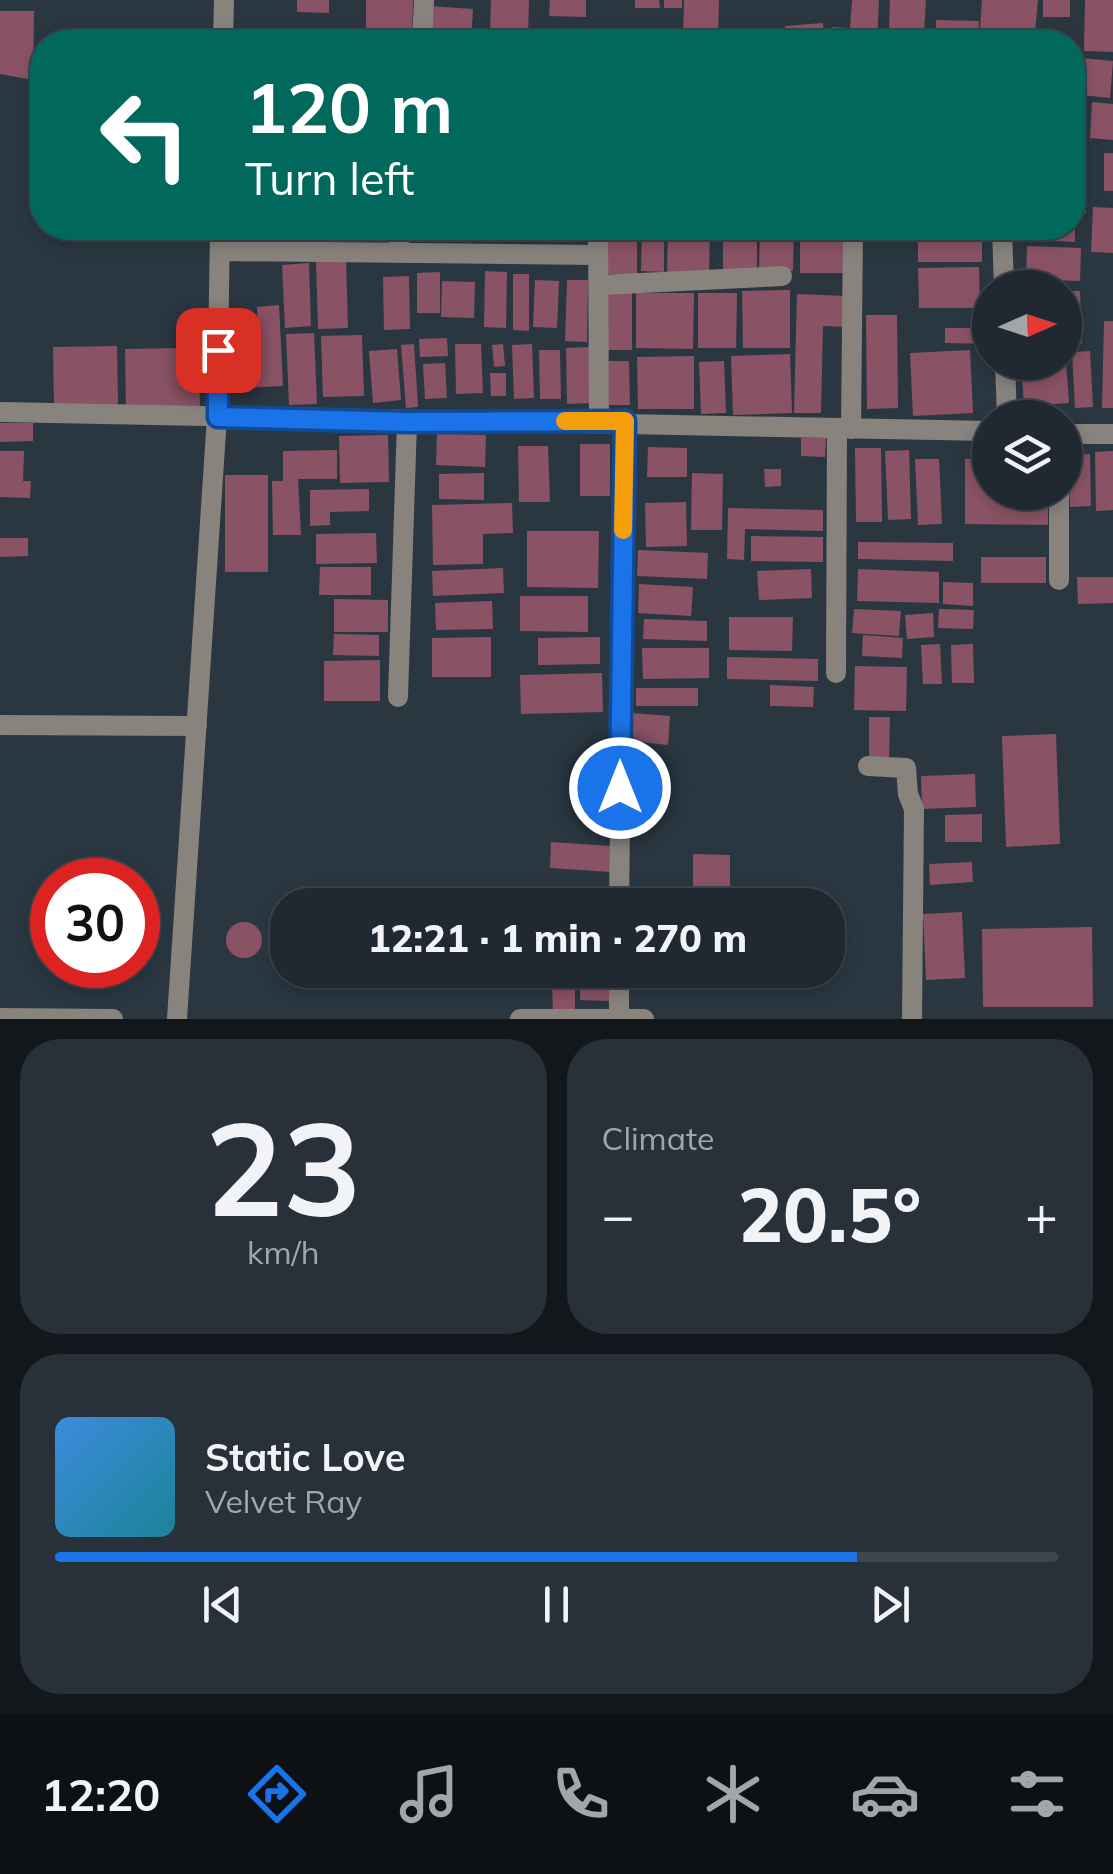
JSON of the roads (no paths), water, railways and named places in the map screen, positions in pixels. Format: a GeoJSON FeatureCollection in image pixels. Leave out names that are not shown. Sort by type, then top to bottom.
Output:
{"type":"FeatureCollection","features":[{"type":"Feature","properties":{"kind":"street"},"geometry":{"type":"LineString","coordinates":[[223,30],[224,0]]}},
{"type":"Feature","properties":{"kind":"street"},"geometry":{"type":"LineString","coordinates":[[423,30],[424,0]]}},
{"type":"Feature","properties":{"kind":"street"},"geometry":{"type":"LineString","coordinates":[[177,1019],[218,417],[220,240]]}},
{"type":"Feature","properties":{"kind":"street"},"geometry":{"type":"LineString","coordinates":[[399,240],[399,252]]}},
{"type":"Feature","properties":{"kind":"street"},"geometry":{"type":"LineString","coordinates":[[598,240],[599,420]]}},
{"type":"Feature","properties":{"kind":"street"},"geometry":{"type":"LineString","coordinates":[[836,673],[853,240]]}},
{"type":"Feature","properties":{"kind":"street"},"geometry":{"type":"LineString","coordinates":[[1002,240],[1003,270]]}},
{"type":"Feature","properties":{"kind":"street"},"geometry":{"type":"LineString","coordinates":[[220,250],[598,255]]}},
{"type":"Feature","properties":{"kind":"street"},"geometry":{"type":"LineString","coordinates":[[600,286],[782,276]]}},
{"type":"Feature","properties":{"kind":"street"},"geometry":{"type":"LineString","coordinates":[[0,412],[407,422],[599,420],[972,432]]}},
{"type":"Feature","properties":{"kind":"street"},"geometry":{"type":"LineString","coordinates":[[620,888],[625,421]]}},
{"type":"Feature","properties":{"kind":"street"},"geometry":{"type":"LineString","coordinates":[[398,697],[407,422]]}},
{"type":"Feature","properties":{"kind":"street"},"geometry":{"type":"LineString","coordinates":[[1082,434],[1113,434]]}},
{"type":"Feature","properties":{"kind":"street"},"geometry":{"type":"LineString","coordinates":[[1059,510],[1060,580]]}},
{"type":"Feature","properties":{"kind":"street"},"geometry":{"type":"LineString","coordinates":[[0,726],[197,726]]}},
{"type":"Feature","properties":{"kind":"street"},"geometry":{"type":"LineString","coordinates":[[868,766],[906,768],[908,794],[914,808],[912,1019]]}},
{"type":"Feature","properties":{"kind":"street"},"geometry":{"type":"LineString","coordinates":[[619,988],[619,1019]]}},
{"type":"Feature","properties":{"kind":"street"},"geometry":{"type":"LineString","coordinates":[[0,1018],[113,1019]]}},
{"type":"Feature","properties":{"kind":"street"},"geometry":{"type":"LineString","coordinates":[[520,1019],[644,1019]]}}]}
